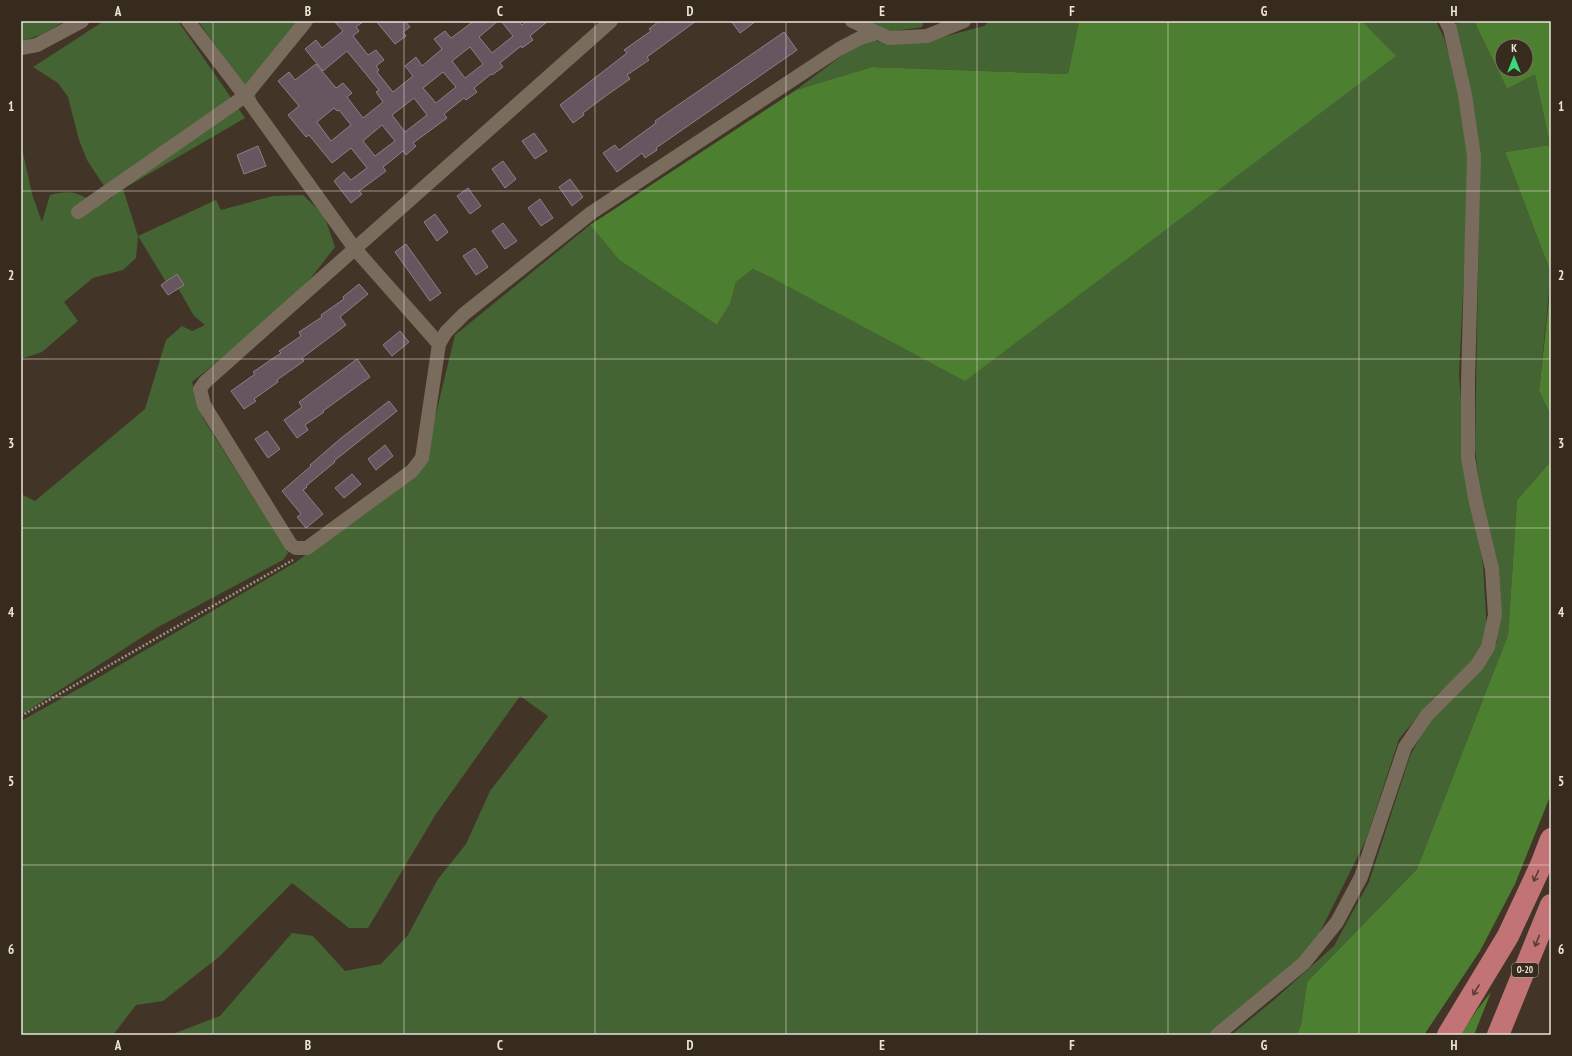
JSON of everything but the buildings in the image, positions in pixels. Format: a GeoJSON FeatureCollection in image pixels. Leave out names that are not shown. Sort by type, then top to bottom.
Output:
{"type":"FeatureCollection","features":[{"type":"Feature","properties":{"kind":"highway"},"geometry":{"type":"LineString","coordinates":[[1448,1035],[1508,936],[1551,840]]}},
{"type":"Feature","properties":{"kind":"highway","name":"O-20"},"geometry":{"type":"LineString","coordinates":[[1498,1035],[1551,904]]}},
{"type":"Feature","properties":{"kind":"street"},"geometry":{"type":"LineString","coordinates":[[21,48],[37,45],[82,21]]}},
{"type":"Feature","properties":{"kind":"street"},"geometry":{"type":"LineString","coordinates":[[188,21],[245,96],[355,249],[439,344]]}},
{"type":"Feature","properties":{"kind":"street"},"geometry":{"type":"LineString","coordinates":[[78,212],[245,96],[306,21]]}},
{"type":"Feature","properties":{"kind":"street"},"geometry":{"type":"LineString","coordinates":[[611,21],[205,382],[200,389],[204,405],[291,545],[296,548],[307,548],[417,466],[422,458],[439,344],[446,332],[464,314],[591,213],[839,49],[860,38],[877,33]]}},
{"type":"Feature","properties":{"kind":"street"},"geometry":{"type":"LineString","coordinates":[[852,21],[889,38],[927,36],[964,21]]}},
{"type":"Feature","properties":{"kind":"street"},"geometry":{"type":"LineString","coordinates":[[927,36],[932,21]]}},
{"type":"Feature","properties":{"kind":"street"},"geometry":{"type":"LineString","coordinates":[[1217,1035],[1304,963],[1337,922],[1361,877],[1406,747],[1427,715],[1477,665],[1488,647],[1495,615],[1492,569],[1475,498],[1468,457],[1468,380],[1474,156],[1465,95],[1450,29],[1446,21]]}},
{"type":"Feature","properties":{"kind":"path"},"geometry":{"type":"LineString","coordinates":[[21,716],[292,560],[307,548]]}},
{"type":"Feature","properties":{"kind":"green space"},"geometry":{"type":"Polygon","coordinates":[[[21,21],[65,21],[41,35],[21,41],[21,21]]]}},
{"type":"Feature","properties":{"kind":"green space"},"geometry":{"type":"Polygon","coordinates":[[[104,21],[178,21],[245,118],[123,189],[138,236],[136,258],[123,270],[93,278],[64,302],[78,321],[42,352],[21,359],[21,144],[32,194],[42,222],[50,195],[64,192],[75,193],[98,205],[112,198],[87,160],[79,140],[68,97],[58,83],[33,67],[104,21]]]}},
{"type":"Feature","properties":{"kind":"green space"},"geometry":{"type":"Polygon","coordinates":[[[198,21],[299,21],[255,94],[257,103],[198,21]]]}},
{"type":"Feature","properties":{"kind":"green space"},"geometry":{"type":"Polygon","coordinates":[[[862,21],[924,21],[922,27],[888,32],[862,21]]]}},
{"type":"Feature","properties":{"kind":"green space"},"geometry":{"type":"Polygon","coordinates":[[[990,21],[1079,21],[1068,74],[872,67],[796,90],[860,42],[870,40],[883,42],[928,41],[984,26],[990,21]]]}},
{"type":"Feature","properties":{"kind":"green space"},"geometry":{"type":"Polygon","coordinates":[[[1079,21],[1362,21],[1396,56],[965,381],[753,269],[736,282],[730,304],[717,325],[619,260],[590,225],[796,90],[872,67],[1068,74],[1079,21]]]}},
{"type":"Feature","properties":{"kind":"green space"},"geometry":{"type":"Polygon","coordinates":[[[1362,21],[1436,21],[1444,38],[1451,61],[1470,148],[1459,375],[1464,436],[1474,515],[1483,565],[1487,632],[1474,662],[1434,697],[1399,739],[1366,840],[1313,946],[1264,990],[1208,1035],[170,1035],[220,1016],[292,933],[313,936],[345,971],[381,964],[408,935],[438,879],[466,844],[490,791],[548,716],[520,696],[436,814],[368,928],[349,928],[292,883],[220,956],[163,1001],[136,1005],[113,1035],[21,1035],[21,721],[296,562],[423,467],[455,335],[590,225],[619,260],[717,325],[730,304],[736,282],[753,269],[774,279],[1368,76],[1395,56],[1362,21]]]}},
{"type":"Feature","properties":{"kind":"green space"},"geometry":{"type":"Polygon","coordinates":[[[1465,21],[1474,21],[1494,62],[1494,78],[1502,78],[1507,89],[1526,78],[1534,78],[1535,73],[1550,145],[1505,152],[1551,273],[1539,391],[1551,416],[1551,461],[1517,500],[1508,635],[1417,869],[1307,982],[1301,1025],[1296,1035],[1231,1035],[1275,999],[1334,946],[1369,882],[1410,756],[1430,718],[1478,673],[1497,642],[1499,577],[1482,503],[1475,449],[1480,157],[1455,24],[1465,21]]]}},
{"type":"Feature","properties":{"kind":"green space"},"geometry":{"type":"Polygon","coordinates":[[[1474,21],[1551,21],[1551,273],[1505,152],[1550,145],[1535,74],[1534,38],[1494,38],[1494,62],[1474,21]]]}},
{"type":"Feature","properties":{"kind":"green space"},"geometry":{"type":"Polygon","coordinates":[[[1502,78],[1528,78],[1507,89],[1502,78]]]}},
{"type":"Feature","properties":{"kind":"green space"},"geometry":{"type":"Polygon","coordinates":[[[303,195],[324,215],[335,247],[311,278],[273,316],[192,382],[203,418],[288,553],[283,560],[158,627],[21,715],[21,494],[35,501],[145,409],[166,340],[182,326],[192,331],[205,325],[194,316],[178,288],[176,274],[166,282],[138,236],[216,200],[221,210],[273,196],[303,195]]]}},
{"type":"Feature","properties":{"kind":"green space"},"geometry":{"type":"Polygon","coordinates":[[[1551,282],[1551,416],[1539,391],[1551,282]]]}},
{"type":"Feature","properties":{"kind":"green space"},"geometry":{"type":"Polygon","coordinates":[[[1551,461],[1551,794],[1515,884],[1480,951],[1424,1035],[1296,1035],[1301,1025],[1307,982],[1417,869],[1508,635],[1517,500],[1551,461]]]}},
{"type":"Feature","properties":{"kind":"green space"},"geometry":{"type":"Polygon","coordinates":[[[1491,992],[1474,1035],[1460,1035],[1477,1010],[1491,992]]]}}]}
